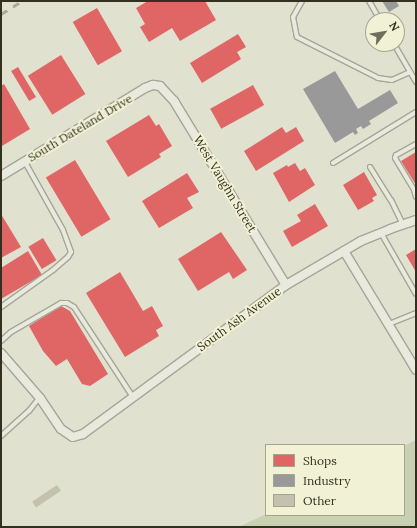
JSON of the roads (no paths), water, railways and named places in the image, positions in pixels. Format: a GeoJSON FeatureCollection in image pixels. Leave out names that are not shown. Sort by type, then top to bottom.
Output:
{"type":"FeatureCollection","features":[{"type":"Feature","properties":{"kind":"street","name":"South Dateland Drive"},"geometry":{"type":"LineString","coordinates":[[1,176],[145,88],[153,85],[160,86]]}},
{"type":"Feature","properties":{"kind":"street","name":"West Vaughn Street"},"geometry":{"type":"LineString","coordinates":[[160,86],[174,101],[286,285]]}},
{"type":"Feature","properties":{"kind":"street","name":"South Ash Avenue"},"geometry":{"type":"LineString","coordinates":[[40,398],[61,429],[73,437],[83,434],[286,285],[344,250],[380,233],[416,220]]}},
{"type":"Feature","properties":{"kind":"street"},"geometry":{"type":"LineString","coordinates":[[344,250],[416,370]]}},
{"type":"Feature","properties":{"kind":"street"},"geometry":{"type":"LineString","coordinates":[[1,353],[40,398]]}},
{"type":"Feature","properties":{"kind":"lane"},"geometry":{"type":"LineString","coordinates":[[302,1],[293,17],[297,37],[378,78],[392,80],[410,72]]}},
{"type":"Feature","properties":{"kind":"lane"},"geometry":{"type":"LineString","coordinates":[[369,1],[375,12]]}},
{"type":"Feature","properties":{"kind":"lane"},"geometry":{"type":"LineString","coordinates":[[399,52],[416,82]]}},
{"type":"Feature","properties":{"kind":"lane"},"geometry":{"type":"LineString","coordinates":[[333,162],[416,112]]}},
{"type":"Feature","properties":{"kind":"lane"},"geometry":{"type":"LineString","coordinates":[[416,144],[396,155],[395,158],[414,190],[416,197]]}},
{"type":"Feature","properties":{"kind":"lane"},"geometry":{"type":"LineString","coordinates":[[1,306],[53,270],[68,257],[70,252],[63,230],[25,162]]}},
{"type":"Feature","properties":{"kind":"lane"},"geometry":{"type":"LineString","coordinates":[[370,167],[391,200],[403,225]]}},
{"type":"Feature","properties":{"kind":"lane"},"geometry":{"type":"LineString","coordinates":[[380,233],[416,294]]}},
{"type":"Feature","properties":{"kind":"lane"},"geometry":{"type":"LineString","coordinates":[[1,341],[11,332],[61,303],[67,303],[74,307],[133,397]]}},
{"type":"Feature","properties":{"kind":"lane"},"geometry":{"type":"LineString","coordinates":[[389,324],[416,313]]}},
{"type":"Feature","properties":{"kind":"lane"},"geometry":{"type":"LineString","coordinates":[[1,436],[29,411],[40,398]]}},
{"type":"Feature","properties":{"kind":"railway"},"geometry":{"type":"LineString","coordinates":[[1,14],[22,1]]}}]}
